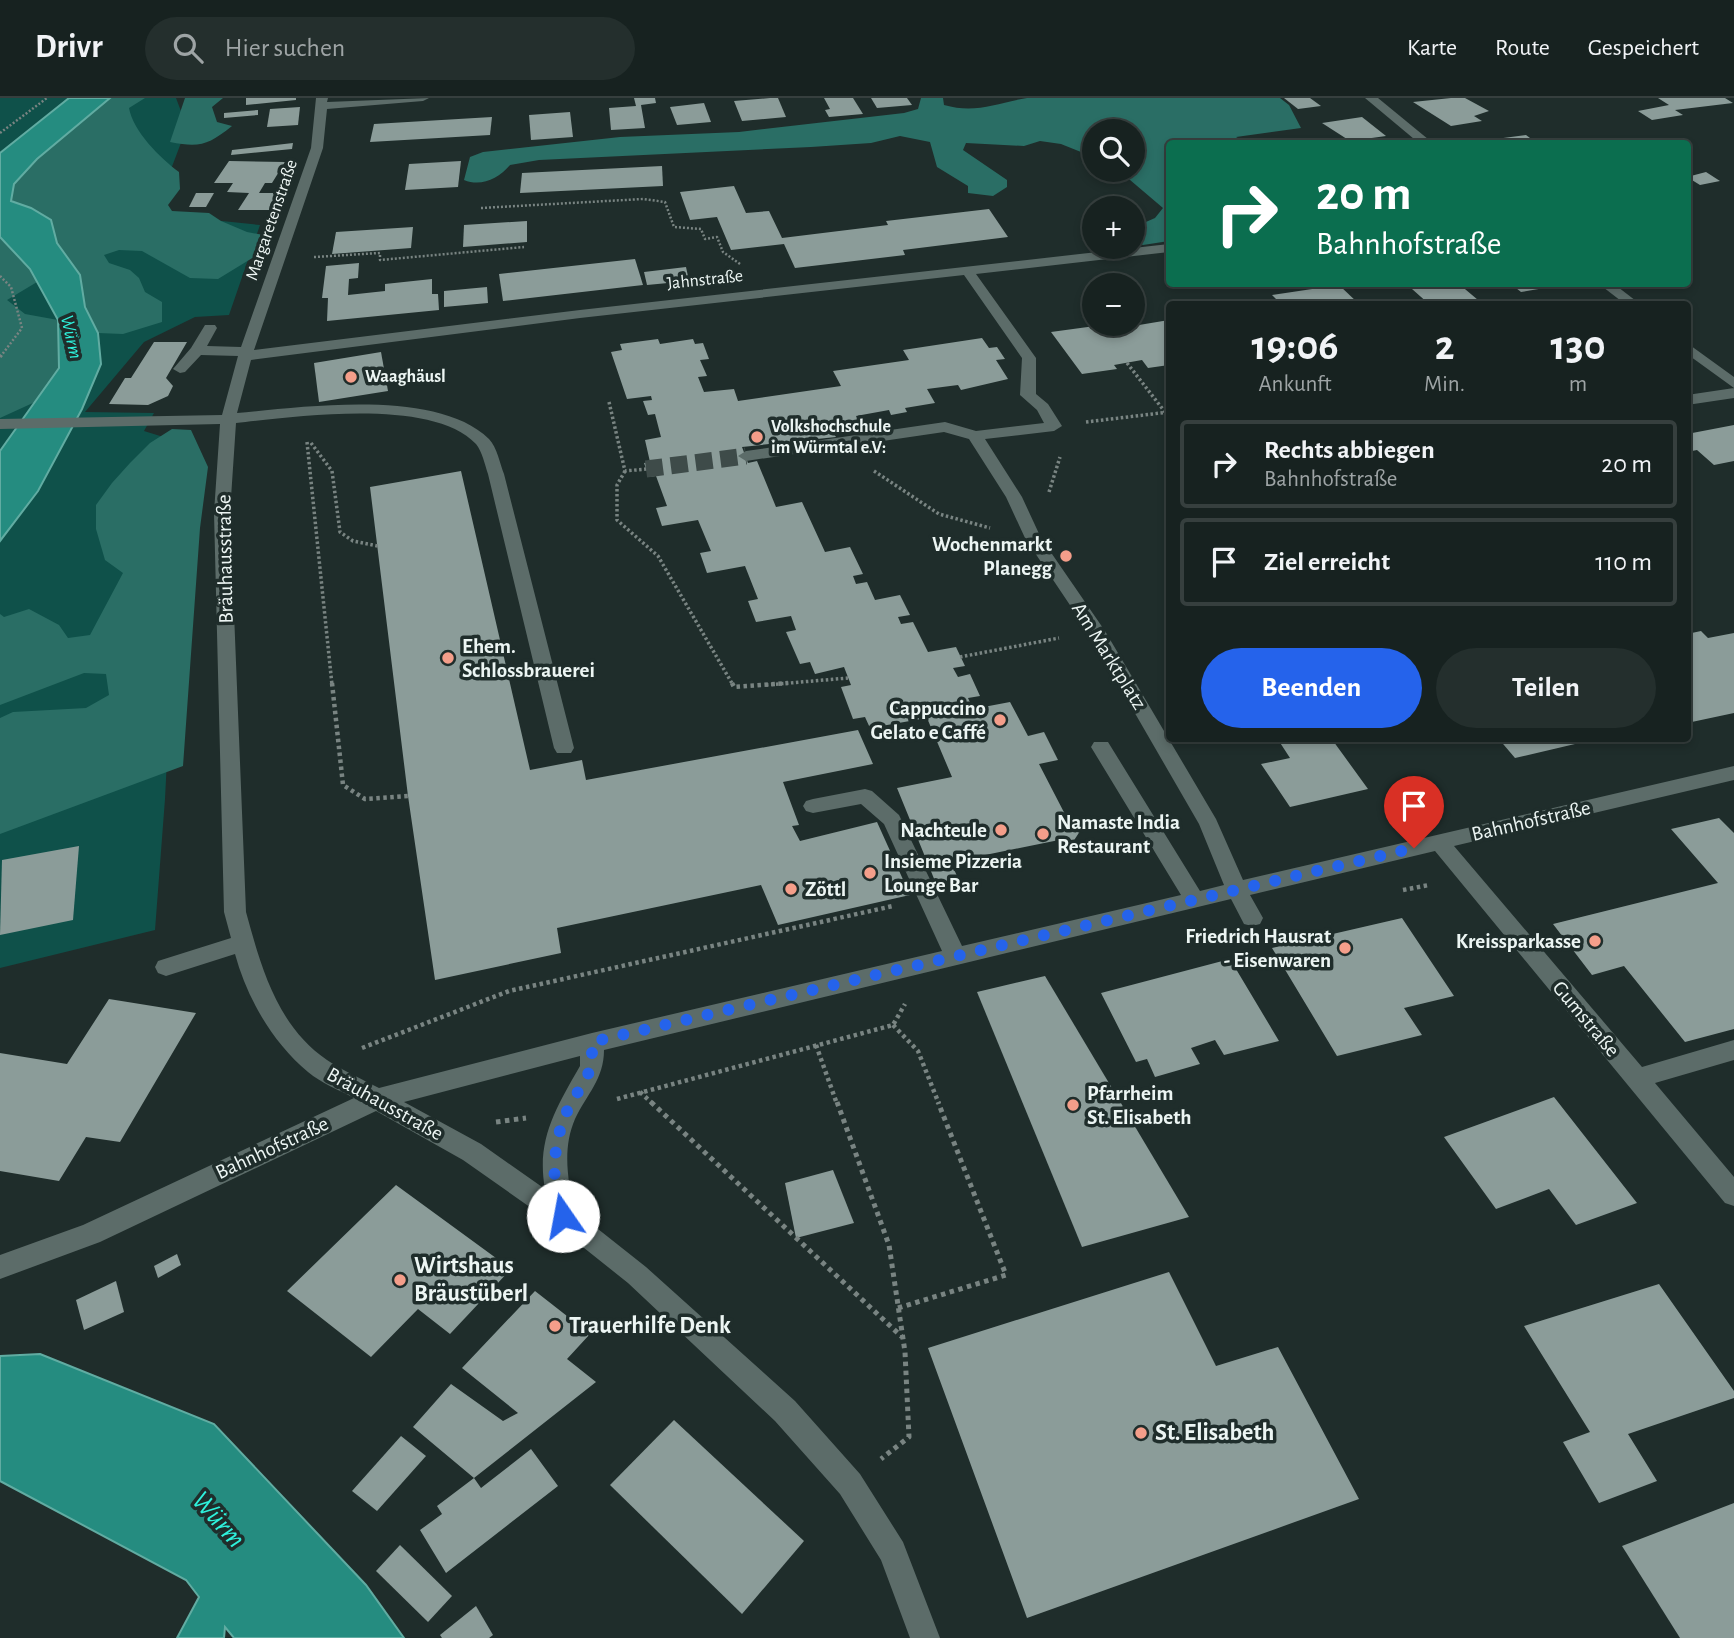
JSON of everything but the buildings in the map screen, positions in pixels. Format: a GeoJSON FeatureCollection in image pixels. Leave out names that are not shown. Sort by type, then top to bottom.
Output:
{"type":"FeatureCollection","features":[{"type":"Feature","properties":{"kind":"street"},"geometry":{"type":"LineString","coordinates":[[322,102],[423,98]]}},
{"type":"Feature","properties":{"kind":"street"},"geometry":{"type":"LineString","coordinates":[[1371,98],[1423,140]]}},
{"type":"Feature","properties":{"kind":"street","name":"Margaretenstraße"},"geometry":{"type":"LineString","coordinates":[[246,354],[317,148],[322,102]]}},
{"type":"Feature","properties":{"kind":"street","name":"Jahnstraße"},"geometry":{"type":"LineString","coordinates":[[197,350],[246,354],[1166,248]]}},
{"type":"Feature","properties":{"kind":"street"},"geometry":{"type":"LineString","coordinates":[[746,456],[945,427],[975,436],[1054,426],[1043,407],[1028,395],[1029,358],[967,270]]}},
{"type":"Feature","properties":{"kind":"street"},"geometry":{"type":"LineString","coordinates":[[1610,287],[1629,301]]}},
{"type":"Feature","properties":{"kind":"street"},"geometry":{"type":"LineString","coordinates":[[180,369],[197,350],[210,328]]}},
{"type":"Feature","properties":{"kind":"street"},"geometry":{"type":"LineString","coordinates":[[1691,350],[1734,384]]}},
{"type":"Feature","properties":{"kind":"street","name":"Bräuhausstraße"},"geometry":{"type":"LineString","coordinates":[[246,354],[228,419],[222,526],[235,912],[252,974],[279,1029],[317,1066],[472,1152],[563,1216],[637,1275],[785,1411],[850,1484],[893,1552],[925,1638]]}},
{"type":"Feature","properties":{"kind":"street"},"geometry":{"type":"LineString","coordinates":[[1691,399],[1734,393]]}},
{"type":"Feature","properties":{"kind":"street"},"geometry":{"type":"LineString","coordinates":[[4,424],[228,419],[329,409],[421,413],[459,426],[484,443],[496,474],[564,748]]}},
{"type":"Feature","properties":{"kind":"street","name":"Am Marktplatz"},"geometry":{"type":"LineString","coordinates":[[975,436],[1014,497],[1033,538],[1096,631],[1209,824],[1252,918]]}},
{"type":"Feature","properties":{"kind":"street"},"geometry":{"type":"LineString","coordinates":[[1101,747],[1194,899]]}},
{"type":"Feature","properties":{"kind":"street","name":"Bahnhofstraße"},"geometry":{"type":"LineString","coordinates":[[0,1267],[90,1234],[377,1098],[592,1042],[1734,774]]}},
{"type":"Feature","properties":{"kind":"street"},"geometry":{"type":"LineString","coordinates":[[813,806],[865,796],[892,820],[956,957]]}},
{"type":"Feature","properties":{"kind":"street","name":"Gumstraße"},"geometry":{"type":"LineString","coordinates":[[1439,842],[1734,1195]]}},
{"type":"Feature","properties":{"kind":"street"},"geometry":{"type":"LineString","coordinates":[[166,967],[243,943]]}},
{"type":"Feature","properties":{"kind":"street"},"geometry":{"type":"LineString","coordinates":[[563,1216],[553,1166],[562,1120],[592,1067],[592,1042]]}},
{"type":"Feature","properties":{"kind":"street"},"geometry":{"type":"LineString","coordinates":[[1636,1079],[1734,1050]]}},
{"type":"Feature","properties":{"kind":"path"},"geometry":{"type":"LineString","coordinates":[[0,133],[47,98]]}},
{"type":"Feature","properties":{"kind":"path"},"geometry":{"type":"LineString","coordinates":[[481,208],[643,199],[666,202],[674,227],[701,229],[705,239],[717,237],[723,252],[740,263],[749,295]]}},
{"type":"Feature","properties":{"kind":"path"},"geometry":{"type":"LineString","coordinates":[[278,258],[380,254],[380,260],[524,247]]}},
{"type":"Feature","properties":{"kind":"path"},"geometry":{"type":"LineString","coordinates":[[0,276],[10,288],[22,328],[0,357]]}},
{"type":"Feature","properties":{"kind":"path"},"geometry":{"type":"LineString","coordinates":[[1127,363],[1166,411]]}},
{"type":"Feature","properties":{"kind":"path"},"geometry":{"type":"LineString","coordinates":[[609,402],[625,471],[617,485],[617,520],[658,556],[734,687],[848,678]]}},
{"type":"Feature","properties":{"kind":"path"},"geometry":{"type":"LineString","coordinates":[[1033,538],[1065,443],[1054,426],[1166,412]]}},
{"type":"Feature","properties":{"kind":"path"},"geometry":{"type":"LineString","coordinates":[[378,546],[362,545],[346,539],[340,532],[332,471],[306,438],[343,785],[353,796],[368,801],[408,796]]}},
{"type":"Feature","properties":{"kind":"path"},"geometry":{"type":"LineString","coordinates":[[834,444],[952,519]]}},
{"type":"Feature","properties":{"kind":"path"},"geometry":{"type":"LineString","coordinates":[[625,471],[646,469]]}},
{"type":"Feature","properties":{"kind":"path"},"geometry":{"type":"LineString","coordinates":[[961,657],[1096,631]]}},
{"type":"Feature","properties":{"kind":"path"},"geometry":{"type":"LineString","coordinates":[[1400,890],[1468,878]]}},
{"type":"Feature","properties":{"kind":"path"},"geometry":{"type":"LineString","coordinates":[[317,1066],[477,1001],[509,992],[928,898]]}},
{"type":"Feature","properties":{"kind":"path"},"geometry":{"type":"LineString","coordinates":[[451,1140],[484,1124],[567,1112],[893,1025],[907,1001]]}},
{"type":"Feature","properties":{"kind":"path"},"geometry":{"type":"LineString","coordinates":[[893,1025],[918,1051],[1006,1275],[898,1308]]}},
{"type":"Feature","properties":{"kind":"path"},"geometry":{"type":"LineString","coordinates":[[816,1045],[888,1245],[903,1337],[909,1437],[850,1484]]}},
{"type":"Feature","properties":{"kind":"path"},"geometry":{"type":"LineString","coordinates":[[640,1092],[903,1337]]}},
{"type":"Feature","properties":{"kind":"shaded area"},"geometry":{"type":"Polygon","coordinates":[[[0,98],[176,98],[187,127],[154,214],[260,225],[229,315],[195,317],[144,342],[85,412],[154,413],[144,431],[183,443],[165,799],[155,930],[0,968],[0,98]]]}},
{"type":"Feature","properties":{"kind":"shaded area"},"geometry":{"type":"Polygon","coordinates":[[[110,98],[145,98],[129,108],[142,135],[156,152],[179,172],[180,189],[168,205],[172,211],[209,213],[221,221],[247,232],[269,236],[272,240],[262,252],[218,279],[190,278],[142,251],[119,250],[104,255],[109,263],[130,270],[139,278],[145,292],[162,302],[162,322],[123,334],[98,333],[57,243],[51,220],[10,201],[14,184],[37,159],[110,98]]]}},
{"type":"Feature","properties":{"kind":"shaded area"},"geometry":{"type":"Polygon","coordinates":[[[185,98],[223,98],[212,107],[217,122],[232,126],[210,141],[196,145],[170,142],[185,98]]]}},
{"type":"Feature","properties":{"kind":"shaded area"},"geometry":{"type":"Polygon","coordinates":[[[921,98],[943,98],[944,105],[966,108],[986,107],[1027,98],[1280,98],[1289,105],[1301,128],[1236,137],[1241,140],[1166,140],[1166,241],[1145,245],[1145,222],[1155,218],[1163,208],[1132,182],[1145,182],[1145,119],[1082,119],[1082,152],[1061,144],[1040,141],[1024,146],[966,143],[963,150],[1007,180],[1007,187],[993,196],[968,193],[968,186],[937,167],[930,142],[900,136],[871,143],[811,147],[539,160],[510,165],[495,178],[483,182],[464,180],[470,157],[483,152],[620,137],[739,132],[904,113],[918,109],[921,98]]]}},
{"type":"Feature","properties":{"kind":"shaded area"},"geometry":{"type":"Polygon","coordinates":[[[0,237],[30,269],[37,282],[7,300],[25,314],[58,320],[59,368],[35,402],[0,418],[0,237]]]}},
{"type":"Feature","properties":{"kind":"shaded area"},"geometry":{"type":"Polygon","coordinates":[[[172,429],[191,430],[208,467],[200,528],[183,766],[0,834],[0,718],[13,712],[86,708],[109,695],[106,674],[84,673],[0,705],[0,614],[4,617],[29,609],[59,625],[68,638],[90,635],[123,573],[105,560],[96,529],[96,505],[112,483],[150,443],[172,429]]]}},
{"type":"Feature","properties":{"kind":"water","name":"Würm"},"geometry":{"type":"Polygon","coordinates":[[[69,98],[110,98],[37,159],[14,184],[11,201],[31,208],[51,220],[57,243],[80,275],[85,307],[98,333],[101,364],[82,409],[38,491],[0,541],[0,451],[59,368],[58,320],[30,269],[0,237],[0,153],[69,98]]]}},
{"type":"Feature","properties":{"kind":"water","name":"Würm"},"geometry":{"type":"Polygon","coordinates":[[[40,1354],[214,1424],[366,1585],[404,1638],[234,1638],[225,1627],[224,1638],[177,1638],[199,1597],[186,1580],[0,1481],[0,1356],[40,1354]]]}},
{"type":"Feature","properties":{"kind":"tunnel"},"geometry":{"type":"LineString","coordinates":[[646,469],[746,456]]}},
{"type":"Feature","properties":{"kind":"place","name":"Waaghäusl"},"geometry":{"type":"Point","coordinates":[351,377]}},
{"type":"Feature","properties":{"kind":"place","name":"Volkshochschule im Würmtal e.V:"},"geometry":{"type":"Point","coordinates":[757,437]}},
{"type":"Feature","properties":{"kind":"place","name":"Wochenmarkt Planegg"},"geometry":{"type":"Point","coordinates":[1066,556]}},
{"type":"Feature","properties":{"kind":"place","name":"Ehem. Schlossbrauerei"},"geometry":{"type":"Point","coordinates":[448,658]}},
{"type":"Feature","properties":{"kind":"place","name":"Cappuccino Gelato e Caffé"},"geometry":{"type":"Point","coordinates":[1000,720]}},
{"type":"Feature","properties":{"kind":"place","name":"Nachteule"},"geometry":{"type":"Point","coordinates":[1001,830]}},
{"type":"Feature","properties":{"kind":"place","name":"Namaste India Restaurant"},"geometry":{"type":"Point","coordinates":[1043,834]}},
{"type":"Feature","properties":{"kind":"place","name":"Insieme Pizzeria Lounge Bar"},"geometry":{"type":"Point","coordinates":[870,873]}},
{"type":"Feature","properties":{"kind":"place","name":"Zöttl"},"geometry":{"type":"Point","coordinates":[791,889]}},
{"type":"Feature","properties":{"kind":"place","name":"Kreissparkasse"},"geometry":{"type":"Point","coordinates":[1595,941]}},
{"type":"Feature","properties":{"kind":"place","name":"Friedrich Hausrat - Eisenwaren"},"geometry":{"type":"Point","coordinates":[1345,948]}},
{"type":"Feature","properties":{"kind":"place","name":"Pfarrheim St. Elisabeth"},"geometry":{"type":"Point","coordinates":[1073,1105]}},
{"type":"Feature","properties":{"kind":"place","name":"Wirtshaus Bräustüberl"},"geometry":{"type":"Point","coordinates":[400,1280]}},
{"type":"Feature","properties":{"kind":"place","name":"Trauerhilfe Denk"},"geometry":{"type":"Point","coordinates":[555,1326]}},
{"type":"Feature","properties":{"kind":"place","name":"St. Elisabeth"},"geometry":{"type":"Point","coordinates":[1141,1433]}},
{"type":"Feature","properties":{"kind":"route"},"geometry":{"type":"LineString","coordinates":[[563,1216],[553,1166],[562,1120],[592,1067],[592,1042],[1414,848]]}}]}
